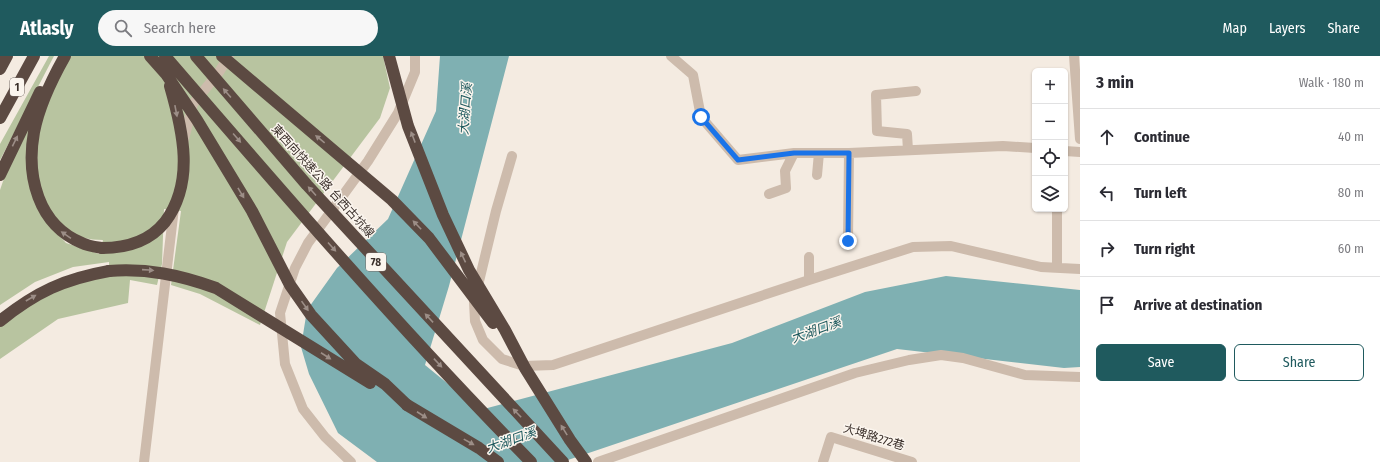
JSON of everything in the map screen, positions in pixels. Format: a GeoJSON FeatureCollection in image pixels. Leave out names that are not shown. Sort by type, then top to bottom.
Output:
{"type":"FeatureCollection","features":[{"type":"Feature","properties":{"kind":"highway","name":"1"},"geometry":{"type":"LineString","coordinates":[[0,69],[7,56]]}},
{"type":"Feature","properties":{"kind":"highway","name":"1"},"geometry":{"type":"LineString","coordinates":[[0,118],[34,56]]}},
{"type":"Feature","properties":{"kind":"highway"},"geometry":{"type":"LineString","coordinates":[[0,175],[31,108],[61,56]]}},
{"type":"Feature","properties":{"kind":"highway"},"geometry":{"type":"LineString","coordinates":[[65,56],[42,104],[34,133],[32,172],[41,207],[52,224],[66,236],[83,244],[102,248],[120,248],[141,242],[159,230],[174,209],[183,184],[183,150],[174,101],[166,74]]}},
{"type":"Feature","properties":{"kind":"highway"},"geometry":{"type":"LineString","coordinates":[[150,56],[166,74],[197,120],[252,211],[290,285],[311,315],[356,364],[384,384],[407,405]]}},
{"type":"Feature","properties":{"kind":"highway","name":"78"},"geometry":{"type":"LineString","coordinates":[[165,56],[292,203],[376,296],[531,462]]}},
{"type":"Feature","properties":{"kind":"highway","name":"東西向快速公路 台西古坑線"},"geometry":{"type":"LineString","coordinates":[[196,56],[306,185],[563,462]]}},
{"type":"Feature","properties":{"kind":"highway"},"geometry":{"type":"LineString","coordinates":[[222,56],[262,92],[333,148],[398,206],[429,238],[458,275],[525,368],[570,440],[586,462]]}},
{"type":"Feature","properties":{"kind":"highway"},"geometry":{"type":"LineString","coordinates":[[389,56],[408,126],[443,215],[468,270],[505,330],[525,368]]}},
{"type":"Feature","properties":{"kind":"highway"},"geometry":{"type":"LineString","coordinates":[[0,321],[22,303],[49,287],[75,278],[109,271],[158,271],[190,278],[216,288],[438,425],[478,448],[498,462]]}},
{"type":"Feature","properties":{"kind":"street"},"geometry":{"type":"LineString","coordinates":[[144,462],[179,163],[184,138],[194,104],[219,72],[229,56]]}},
{"type":"Feature","properties":{"kind":"street"},"geometry":{"type":"LineString","coordinates":[[351,462],[325,437],[303,409],[285,364],[280,313],[295,268],[308,243],[364,168],[398,113],[415,72],[415,56]]}},
{"type":"Feature","properties":{"kind":"street"},"geometry":{"type":"LineString","coordinates":[[671,56],[693,75],[701,117],[738,160],[794,153],[849,153],[1003,146],[1032,148]]}},
{"type":"Feature","properties":{"kind":"street"},"geometry":{"type":"LineString","coordinates":[[1074,56],[1078,73],[1080,139]]}},
{"type":"Feature","properties":{"kind":"street"},"geometry":{"type":"LineString","coordinates":[[908,150],[907,134],[877,131],[876,95],[916,91]]}},
{"type":"Feature","properties":{"kind":"street"},"geometry":{"type":"LineString","coordinates":[[1068,151],[1080,152]]}},
{"type":"Feature","properties":{"kind":"street"},"geometry":{"type":"LineString","coordinates":[[769,194],[786,188],[785,172],[794,153]]}},
{"type":"Feature","properties":{"kind":"street"},"geometry":{"type":"LineString","coordinates":[[817,175],[819,153]]}},
{"type":"Feature","properties":{"kind":"street"},"geometry":{"type":"LineString","coordinates":[[848,241],[849,153]]}},
{"type":"Feature","properties":{"kind":"street"},"geometry":{"type":"LineString","coordinates":[[512,156],[496,211],[474,302],[475,321],[483,340],[502,359],[524,366],[553,366],[913,247],[951,246],[1041,267],[1080,269]]}},
{"type":"Feature","properties":{"kind":"street"},"geometry":{"type":"LineString","coordinates":[[1057,268],[1058,212]]}},
{"type":"Feature","properties":{"kind":"street"},"geometry":{"type":"LineString","coordinates":[[810,257],[810,280]]}},
{"type":"Feature","properties":{"kind":"street"},"geometry":{"type":"LineString","coordinates":[[598,462],[854,373],[909,360],[941,355],[963,358],[1025,375],[1080,377]]}},
{"type":"Feature","properties":{"kind":"street","name":"大埤路272巷"},"geometry":{"type":"LineString","coordinates":[[823,462],[831,437],[912,462]]}},
{"type":"Feature","properties":{"kind":"green space"},"geometry":{"type":"Polygon","coordinates":[[[49,56],[54,56],[0,160],[0,144],[49,56]]]}},
{"type":"Feature","properties":{"kind":"green space"},"geometry":{"type":"Polygon","coordinates":[[[70,56],[383,56],[390,88],[380,118],[287,242],[260,325],[200,294],[171,285],[181,211],[164,209],[162,264],[157,285],[130,280],[128,303],[58,319],[0,359],[0,318],[25,299],[109,274],[109,262],[73,267],[35,282],[0,305],[0,190],[11,158],[30,120],[43,218],[66,243],[99,254],[103,240],[72,234],[63,228],[54,219],[47,207],[39,179],[37,149],[41,123],[50,97],[70,56]]]}},
{"type":"Feature","properties":{"kind":"water","name":"大湖口溪"},"geometry":{"type":"Polygon","coordinates":[[[440,56],[509,56],[449,286],[425,365],[480,410],[732,343],[865,292],[946,276],[1080,290],[1080,367],[1064,368],[897,349],[562,462],[377,462],[338,433],[309,374],[301,347],[307,310],[337,268],[388,219],[436,111],[440,56]]]}},
{"type":"Feature","properties":{"kind":"route"},"geometry":{"type":"LineString","coordinates":[[701,117],[738,160],[794,153],[849,153],[848,241]]}}]}
